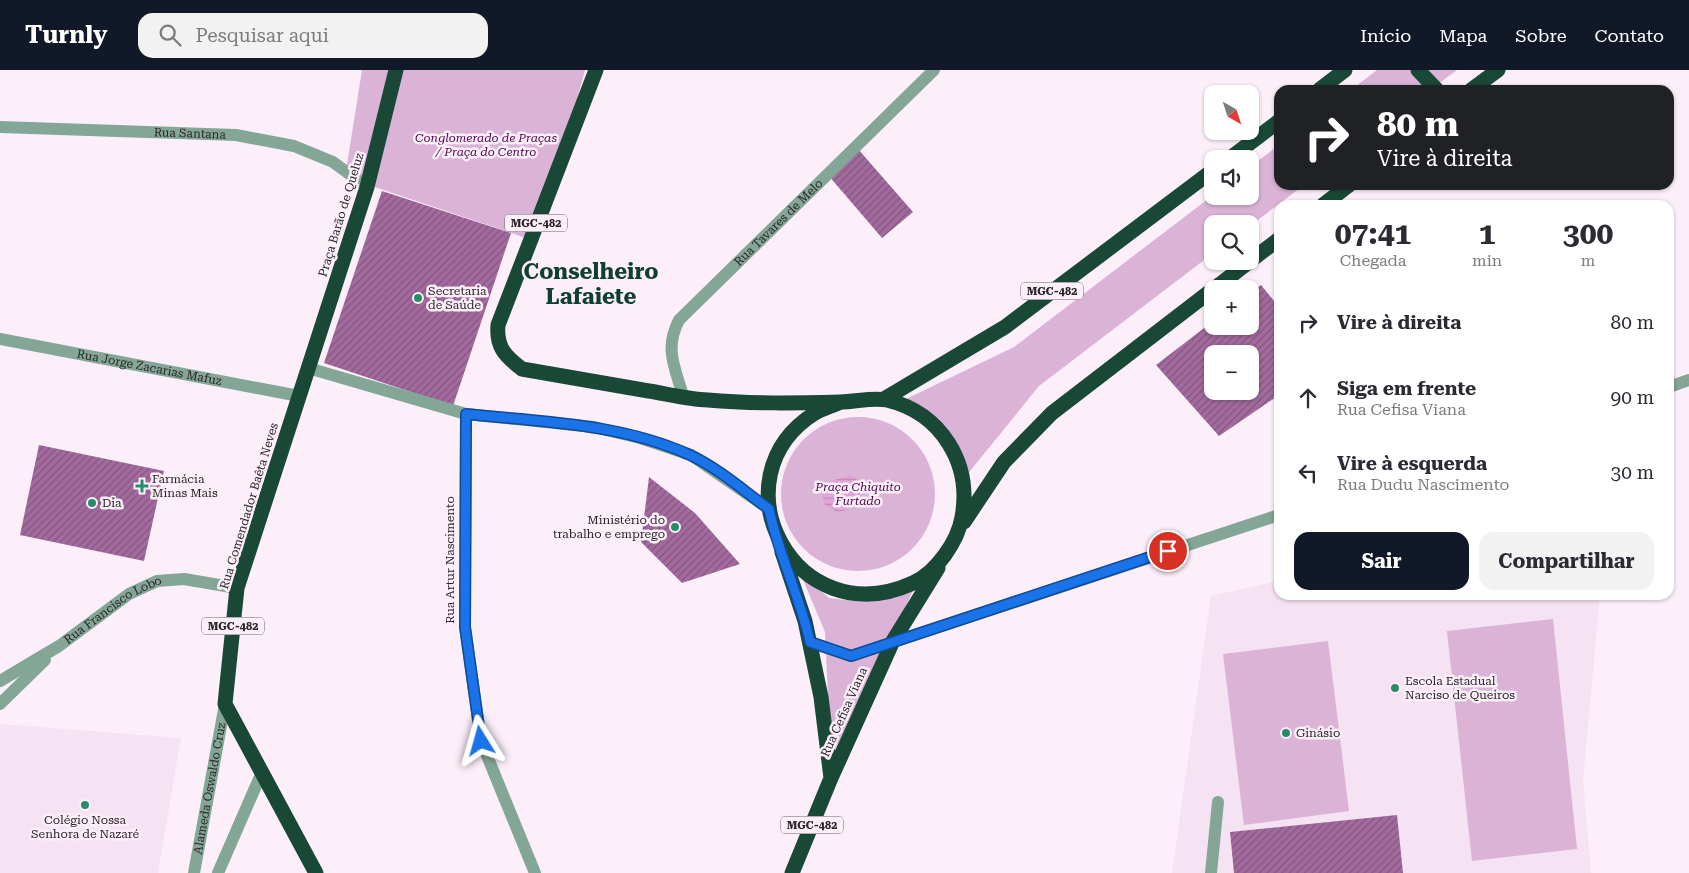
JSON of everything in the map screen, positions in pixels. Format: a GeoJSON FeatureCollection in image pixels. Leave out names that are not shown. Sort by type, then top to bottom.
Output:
{"type":"FeatureCollection","features":[{"type":"Feature","properties":{"kind":"highway","name":"Praça Barão de Queluz"},"geometry":{"type":"LineString","coordinates":[[308,368],[367,187],[396,70]]}},
{"type":"Feature","properties":{"kind":"highway","name":"MGC-482"},"geometry":{"type":"LineString","coordinates":[[596,70],[498,325],[497,339],[504,355],[522,369],[707,400],[841,402],[884,400],[912,408],[934,424],[952,446],[962,472],[966,500],[960,528]]}},
{"type":"Feature","properties":{"kind":"highway"},"geometry":{"type":"LineString","coordinates":[[1326,85],[1344,70]]}},
{"type":"Feature","properties":{"kind":"highway"},"geometry":{"type":"LineString","coordinates":[[1418,70],[1432,85]]}},
{"type":"Feature","properties":{"kind":"highway"},"geometry":{"type":"LineString","coordinates":[[1478,85],[1498,70]]}},
{"type":"Feature","properties":{"kind":"highway"},"geometry":{"type":"LineString","coordinates":[[1241,150],[1274,126]]}},
{"type":"Feature","properties":{"kind":"highway","name":"MGC-482"},"geometry":{"type":"LineString","coordinates":[[884,400],[1005,327],[1204,177]]}},
{"type":"Feature","properties":{"kind":"highway"},"geometry":{"type":"LineString","coordinates":[[1330,200],[1342,190]]}},
{"type":"Feature","properties":{"kind":"highway","name":"MGC-482"},"geometry":{"type":"LineString","coordinates":[[1259,254],[1274,243]]}},
{"type":"Feature","properties":{"kind":"highway","name":"MGC-482"},"geometry":{"type":"LineString","coordinates":[[1225,280],[1238,270]]}},
{"type":"Feature","properties":{"kind":"highway","name":"MGC-482"},"geometry":{"type":"LineString","coordinates":[[841,402],[815,413],[793,431],[778,454],[770,481],[769,509],[779,541],[803,572],[838,591],[877,595],[915,582],[945,556],[960,528],[1004,462],[1052,413],[1204,296]]}},
{"type":"Feature","properties":{"kind":"highway","name":"Rua Comendador Baêta Neves"},"geometry":{"type":"LineString","coordinates":[[225,704],[237,588],[308,368]]}},
{"type":"Feature","properties":{"kind":"highway","name":"Rua Cefisa Viana"},"geometry":{"type":"LineString","coordinates":[[779,541],[806,621],[821,697],[831,778]]}},
{"type":"Feature","properties":{"kind":"highway","name":"Rua Cefisa Viana"},"geometry":{"type":"LineString","coordinates":[[792,873],[831,778],[893,641],[945,556]]}},
{"type":"Feature","properties":{"kind":"highway"},"geometry":{"type":"LineString","coordinates":[[225,704],[316,873]]}},
{"type":"Feature","properties":{"kind":"street","name":"Rua Tavares de Melo"},"geometry":{"type":"LineString","coordinates":[[683,396],[670,346],[671,335],[679,320],[934,70]]}},
{"type":"Feature","properties":{"kind":"street","name":"Rua Santana"},"geometry":{"type":"LineString","coordinates":[[0,127],[236,135],[294,146],[333,162],[367,187]]}},
{"type":"Feature","properties":{"kind":"street","name":"Rua Jorge Zacarias Mafuz"},"geometry":{"type":"LineString","coordinates":[[0,339],[298,396]]}},
{"type":"Feature","properties":{"kind":"street"},"geometry":{"type":"LineString","coordinates":[[308,368],[466,414],[594,427],[640,438],[691,455],[769,509]]}},
{"type":"Feature","properties":{"kind":"street"},"geometry":{"type":"LineString","coordinates":[[1674,385],[1689,380]]}},
{"type":"Feature","properties":{"kind":"street","name":"Rua Artur Nascimento"},"geometry":{"type":"LineString","coordinates":[[466,414],[465,627],[481,741],[535,873]]}},
{"type":"Feature","properties":{"kind":"street"},"geometry":{"type":"LineString","coordinates":[[810,642],[851,656],[1274,517]]}},
{"type":"Feature","properties":{"kind":"street","name":"Rua Francisco Lobo"},"geometry":{"type":"LineString","coordinates":[[0,681],[59,646],[129,594],[157,581],[184,579],[237,588]]}},
{"type":"Feature","properties":{"kind":"street"},"geometry":{"type":"LineString","coordinates":[[0,704],[59,646]]}},
{"type":"Feature","properties":{"kind":"street","name":"Alameda Oswaldo Cruz"},"geometry":{"type":"LineString","coordinates":[[194,873],[225,704]]}},
{"type":"Feature","properties":{"kind":"street"},"geometry":{"type":"LineString","coordinates":[[218,873],[262,772]]}},
{"type":"Feature","properties":{"kind":"street"},"geometry":{"type":"LineString","coordinates":[[1211,873],[1218,802]]}},
{"type":"Feature","properties":{"kind":"shaded area"},"geometry":{"type":"Polygon","coordinates":[[[851,475],[860,482],[859,499],[852,507],[836,512],[825,505],[822,494],[831,481],[851,475]]]}},
{"type":"Feature","properties":{"kind":"shaded area","name":"Escola Estadual Narciso de Queiros"},"geometry":{"type":"Polygon","coordinates":[[[1274,582],[1274,600],[1600,600],[1583,780],[1591,873],[1172,873],[1211,596],[1274,582]]]}},
{"type":"Feature","properties":{"kind":"shaded area","name":"Colégio Nossa Senhora de Nazaré"},"geometry":{"type":"Polygon","coordinates":[[[0,724],[181,738],[158,873],[0,873],[0,724]]]}},
{"type":"Feature","properties":{"kind":"green space","name":"Conglomerado de Praças / Praça do Centro"},"geometry":{"type":"Polygon","coordinates":[[[362,70],[585,70],[538,242],[345,177],[362,70]]]}},
{"type":"Feature","properties":{"kind":"green space"},"geometry":{"type":"Polygon","coordinates":[[[1377,70],[1457,70],[1437,85],[1358,85],[1377,70]]]}},
{"type":"Feature","properties":{"kind":"green space"},"geometry":{"type":"Polygon","coordinates":[[[1274,149],[1274,190],[1297,190],[1284,200],[1274,200],[1274,208],[1259,219],[1259,215],[1204,215],[1204,260],[1039,386],[966,476],[956,443],[904,400],[1014,347],[1204,202],[1204,205],[1259,205],[1259,160],[1274,149]]]}},
{"type":"Feature","properties":{"kind":"green space","name":"Praça Chiquito Furtado"},"geometry":{"type":"Polygon","coordinates":[[[858,417],[887,423],[901,430],[912,440],[922,451],[929,465],[935,494],[929,523],[922,537],[912,548],[901,558],[887,565],[858,571],[829,565],[815,558],[804,548],[794,537],[787,523],[781,494],[787,465],[794,451],[804,440],[815,430],[829,423],[858,417]]]}},
{"type":"Feature","properties":{"kind":"green space"},"geometry":{"type":"Polygon","coordinates":[[[801,575],[829,598],[862,602],[913,591],[831,759],[825,632],[801,575]]]}},
{"type":"Feature","properties":{"kind":"green space"},"geometry":{"type":"Polygon","coordinates":[[[1553,619],[1577,849],[1472,861],[1447,631],[1553,619]]]}},
{"type":"Feature","properties":{"kind":"green space","name":"Ginásio"},"geometry":{"type":"Polygon","coordinates":[[[1328,641],[1349,811],[1244,825],[1223,654],[1328,641]]]}},
{"type":"Feature","properties":{"kind":"building"},"geometry":{"type":"Polygon","coordinates":[[[858,149],[913,212],[882,238],[828,175],[858,149]]]}},
{"type":"Feature","properties":{"kind":"building","name":"Secretaria de Saúde"},"geometry":{"type":"Polygon","coordinates":[[[382,191],[511,233],[453,406],[324,363],[382,191]]]}},
{"type":"Feature","properties":{"kind":"building"},"geometry":{"type":"Polygon","coordinates":[[[1261,285],[1274,301],[1274,398],[1219,436],[1156,365],[1204,328],[1204,335],[1259,335],[1259,286],[1261,285]]]}},
{"type":"Feature","properties":{"kind":"building","name":"Dia"},"geometry":{"type":"Polygon","coordinates":[[[39,445],[164,471],[144,561],[20,535],[39,445]]]}},
{"type":"Feature","properties":{"kind":"building","name":"Ministério do trabalho e emprego"},"geometry":{"type":"Polygon","coordinates":[[[649,477],[695,513],[740,564],[682,583],[641,542],[649,477]]]}},
{"type":"Feature","properties":{"kind":"building"},"geometry":{"type":"Polygon","coordinates":[[[1397,815],[1403,873],[1234,873],[1230,832],[1397,815]]]}},
{"type":"Feature","properties":{"kind":"place","name":"Secretaria de Saúde"},"geometry":{"type":"Point","coordinates":[418,298]}},
{"type":"Feature","properties":{"kind":"place","name":"Farmácia Minas Mais"},"geometry":{"type":"Point","coordinates":[142,486]}},
{"type":"Feature","properties":{"kind":"place","name":"Dia"},"geometry":{"type":"Point","coordinates":[92,503]}},
{"type":"Feature","properties":{"kind":"place","name":"Ministério do trabalho e emprego"},"geometry":{"type":"Point","coordinates":[675,527]}},
{"type":"Feature","properties":{"kind":"place","name":"Escola Estadual Narciso de Queiros"},"geometry":{"type":"Point","coordinates":[1395,688]}},
{"type":"Feature","properties":{"kind":"place","name":"Ginásio"},"geometry":{"type":"Point","coordinates":[1286,733]}},
{"type":"Feature","properties":{"kind":"place","name":"Colégio Nossa Senhora de Nazaré"},"geometry":{"type":"Point","coordinates":[85,805]}},
{"type":"Feature","properties":{"kind":"district","name":"Conselheiro Lafaiete"},"geometry":{"type":"Point","coordinates":[591,284]}},
{"type":"Feature","properties":{"kind":"route"},"geometry":{"type":"LineString","coordinates":[[481,741],[465,627],[466,414],[594,427],[640,438],[691,455],[769,509],[772,526],[779,541],[806,621],[810,642],[851,656],[1168,551]]}}]}
